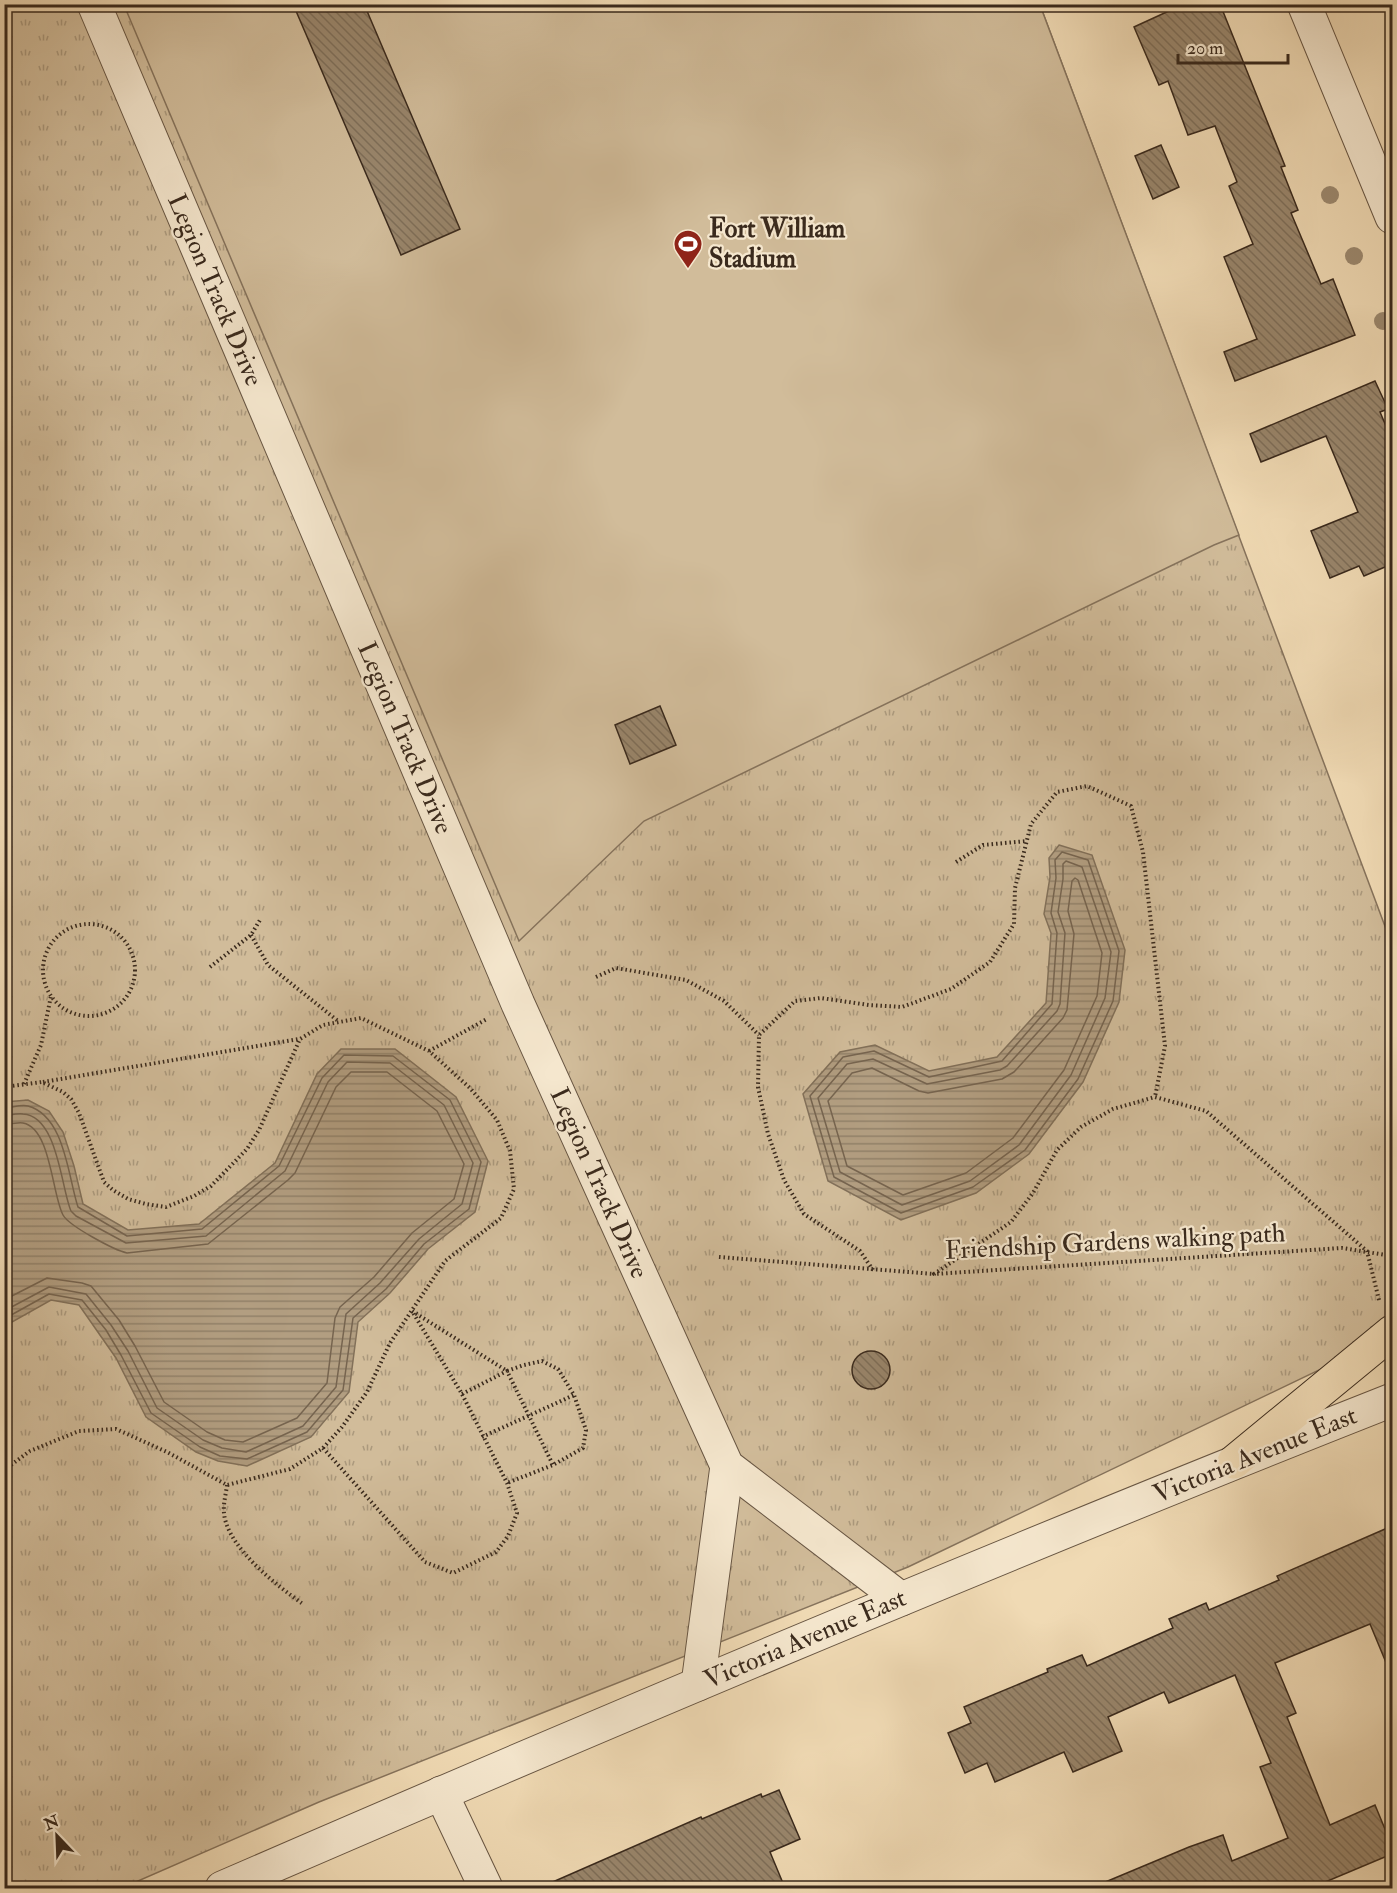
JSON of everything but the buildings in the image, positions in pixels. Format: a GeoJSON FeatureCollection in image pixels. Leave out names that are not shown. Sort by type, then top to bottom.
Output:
{"type":"FeatureCollection","features":[{"type":"Feature","properties":{"kind":"main road"},"geometry":{"type":"LineString","coordinates":[[1234,1462],[1391,1333]]}},
{"type":"Feature","properties":{"kind":"street","name":"Legion Track Drive"},"geometry":{"type":"LineString","coordinates":[[94,4],[518,1004],[727,1466],[901,1599]]}},
{"type":"Feature","properties":{"kind":"street"},"geometry":{"type":"LineString","coordinates":[[1304,4],[1392,217]]}},
{"type":"Feature","properties":{"kind":"street","name":"Victoria Avenue East"},"geometry":{"type":"LineString","coordinates":[[222,1888],[698,1683],[1234,1462],[1392,1400]]}},
{"type":"Feature","properties":{"kind":"street"},"geometry":{"type":"LineString","coordinates":[[698,1683],[727,1466]]}},
{"type":"Feature","properties":{"kind":"street"},"geometry":{"type":"LineString","coordinates":[[441,1793],[486,1888]]}},
{"type":"Feature","properties":{"kind":"path"},"geometry":{"type":"LineString","coordinates":[[759,1035],[795,1002],[821,998],[902,1007],[951,989],[990,962],[1014,924],[1015,888],[1031,824],[1057,792],[1087,786],[1131,806],[1143,852],[1165,1046],[1155,1097]]}},
{"type":"Feature","properties":{"kind":"path"},"geometry":{"type":"LineString","coordinates":[[956,862],[982,845],[1027,842]]}},
{"type":"Feature","properties":{"kind":"path"},"geometry":{"type":"LineString","coordinates":[[210,968],[251,935],[260,920]]}},
{"type":"Feature","properties":{"kind":"path"},"geometry":{"type":"LineString","coordinates":[[24,1085],[41,1045],[51,996],[45,983],[43,969],[46,955],[53,942],[63,932],[76,926],[90,924],[104,926],[117,933],[128,944],[134,959],[135,974],[131,990],[122,1002],[108,1011],[93,1016],[77,1014],[63,1007],[51,996]]}},
{"type":"Feature","properties":{"kind":"path"},"geometry":{"type":"LineString","coordinates":[[251,935],[268,965],[339,1022]]}},
{"type":"Feature","properties":{"kind":"path"},"geometry":{"type":"LineString","coordinates":[[596,977],[616,968],[686,980],[724,1000],[759,1035],[758,1087],[768,1134],[784,1180],[804,1214],[860,1251],[873,1270]]}},
{"type":"Feature","properties":{"kind":"path"},"geometry":{"type":"LineString","coordinates":[[429,1051],[518,1004]]}},
{"type":"Feature","properties":{"kind":"path"},"geometry":{"type":"LineString","coordinates":[[4,1087],[300,1039],[323,1025],[361,1018],[429,1051],[471,1088],[498,1120],[510,1152],[514,1189],[501,1218],[445,1261],[390,1343],[367,1392],[342,1427],[323,1448],[290,1469],[227,1485],[167,1452],[116,1429],[79,1431],[30,1451],[4,1470]]}},
{"type":"Feature","properties":{"kind":"path"},"geometry":{"type":"LineString","coordinates":[[42,1082],[63,1092],[71,1099],[79,1113],[104,1182],[128,1199],[166,1207],[194,1196],[211,1186],[247,1149],[259,1130],[300,1039]]}},
{"type":"Feature","properties":{"kind":"path","name":"Friendship Gardens walking path"},"geometry":{"type":"LineString","coordinates":[[934,1274],[1011,1222],[1033,1193],[1057,1150],[1081,1127],[1113,1109],[1155,1097],[1206,1111],[1367,1251]]}},
{"type":"Feature","properties":{"kind":"path","name":"Friendship Gardens walking path"},"geometry":{"type":"LineString","coordinates":[[934,1274],[1342,1248],[1392,1256]]}},
{"type":"Feature","properties":{"kind":"path"},"geometry":{"type":"LineString","coordinates":[[1367,1251],[1381,1311],[1391,1333]]}},
{"type":"Feature","properties":{"kind":"path"},"geometry":{"type":"LineString","coordinates":[[719,1257],[934,1274]]}},
{"type":"Feature","properties":{"kind":"path"},"geometry":{"type":"LineString","coordinates":[[412,1311],[507,1371],[553,1465]]}},
{"type":"Feature","properties":{"kind":"path"},"geometry":{"type":"LineString","coordinates":[[323,1448],[425,1562],[453,1573],[496,1552],[508,1536],[517,1513],[507,1483],[462,1394],[412,1311]]}},
{"type":"Feature","properties":{"kind":"path"},"geometry":{"type":"LineString","coordinates":[[462,1394],[507,1371],[542,1361],[558,1369],[574,1395],[586,1430],[583,1448],[553,1465],[507,1483]]}},
{"type":"Feature","properties":{"kind":"path"},"geometry":{"type":"LineString","coordinates":[[482,1437],[574,1395]]}},
{"type":"Feature","properties":{"kind":"path"},"geometry":{"type":"LineString","coordinates":[[227,1485],[224,1512],[228,1531],[254,1564],[303,1604]]}},
{"type":"Feature","properties":{"kind":"green space"},"geometry":{"type":"Polygon","coordinates":[[[5,5],[1040,5],[1392,945],[1392,1335],[908,1567],[319,1802],[122,1888],[5,1888],[5,5]]]}},
{"type":"Feature","properties":{"kind":"green space","name":"Fort William Stadium"},"geometry":{"type":"Polygon","coordinates":[[[124,5],[1040,5],[1239,535],[1214,545],[644,821],[519,941],[124,5]]]}},
{"type":"Feature","properties":{"kind":"water"},"geometry":{"type":"Polygon","coordinates":[[[1059,845],[1092,855],[1125,950],[1119,1002],[1083,1082],[1029,1154],[976,1193],[901,1220],[828,1181],[803,1094],[840,1052],[875,1045],[929,1071],[997,1057],[1046,1003],[1051,933],[1044,914],[1050,877],[1049,858],[1059,845]]]}},
{"type":"Feature","properties":{"kind":"water"},"geometry":{"type":"Polygon","coordinates":[[[341,1049],[395,1049],[456,1097],[488,1161],[475,1212],[428,1249],[390,1293],[358,1322],[349,1392],[311,1437],[247,1466],[218,1461],[196,1452],[146,1417],[116,1358],[79,1305],[51,1300],[5,1326],[5,1102],[28,1100],[49,1111],[63,1132],[83,1204],[128,1230],[199,1224],[275,1163],[317,1074],[341,1049]]]}},
{"type":"Feature","properties":{"kind":"place","name":"Fort William Stadium"},"geometry":{"type":"Point","coordinates":[688,270]}}]}
